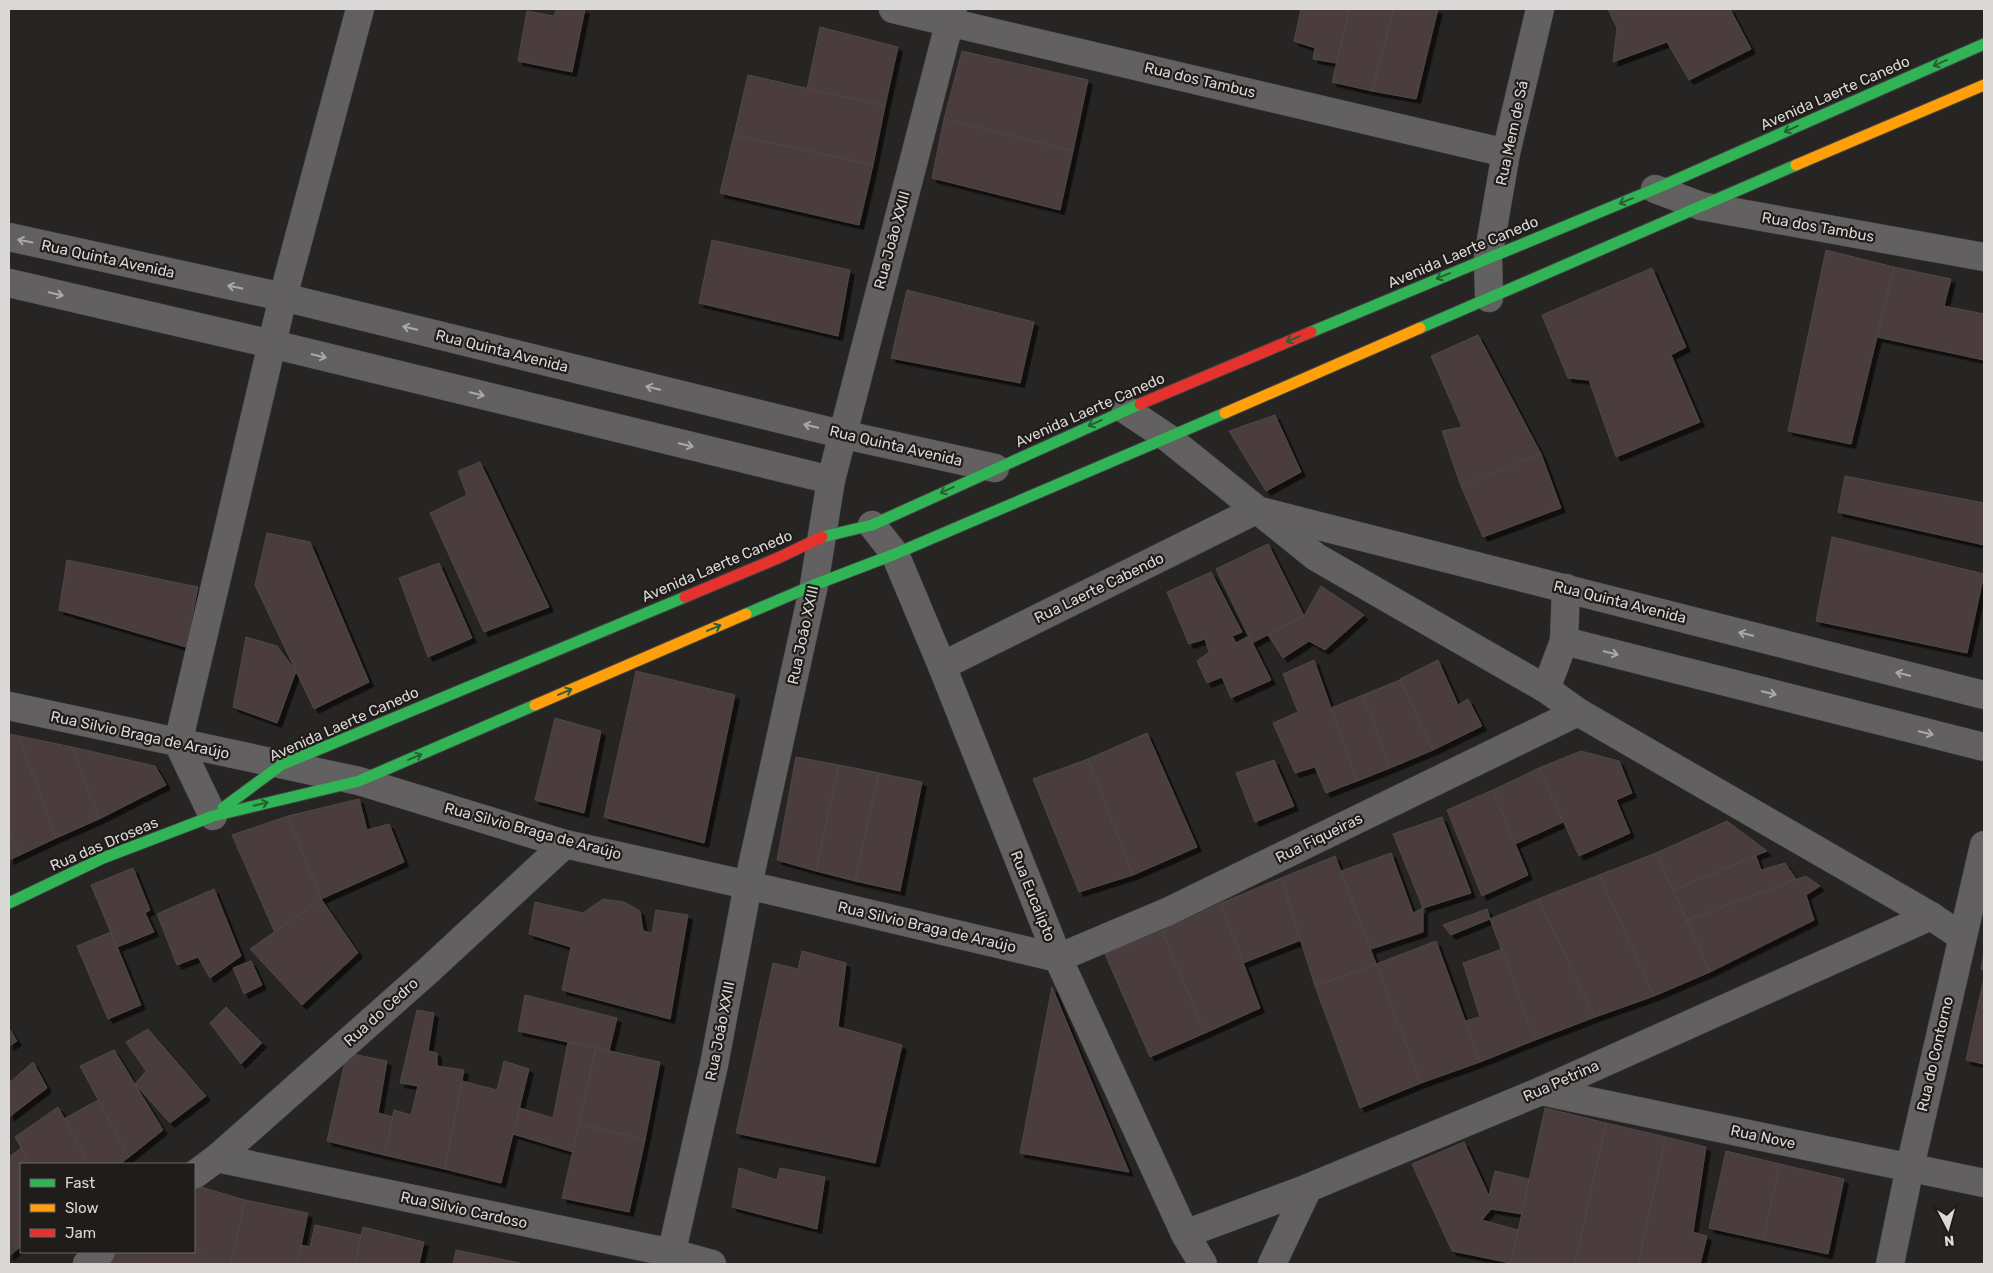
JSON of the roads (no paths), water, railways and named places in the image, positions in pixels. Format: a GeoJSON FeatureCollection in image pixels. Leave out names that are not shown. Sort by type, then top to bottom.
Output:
{"type":"FeatureCollection","features":[{"type":"Feature","properties":{"kind":"street"},"geometry":{"type":"LineString","coordinates":[[360,9],[283,297],[178,743],[213,816],[358,781],[814,585],[894,554],[1168,438],[1701,206],[1984,86]]}},
{"type":"Feature","properties":{"kind":"street","name":"Rua dos Tambus"},"geometry":{"type":"LineString","coordinates":[[893,9],[951,15],[1506,153]]}},
{"type":"Feature","properties":{"kind":"street","name":"Rua Mem de Sá"},"geometry":{"type":"LineString","coordinates":[[1489,298],[1488,257],[1506,153],[1540,9]]}},
{"type":"Feature","properties":{"kind":"street","name":"Rua João XXIII"},"geometry":{"type":"LineString","coordinates":[[670,1259],[714,1065],[748,884],[814,585],[831,480],[841,434],[951,15]]}},
{"type":"Feature","properties":{"kind":"street","name":"Avenida Laerte Canedo"},"geometry":{"type":"LineString","coordinates":[[213,816],[281,765],[778,558],[823,536],[872,525],[1126,410],[1488,257],[1655,189],[1984,44]]}},
{"type":"Feature","properties":{"kind":"street","name":"Rua dos Tambus"},"geometry":{"type":"LineString","coordinates":[[1655,189],[1701,206],[1984,257]]}},
{"type":"Feature","properties":{"kind":"street","name":"Rua Quinta Avenida"},"geometry":{"type":"LineString","coordinates":[[9,237],[283,297],[841,434],[995,468]]}},
{"type":"Feature","properties":{"kind":"street"},"geometry":{"type":"LineString","coordinates":[[9,283],[272,344],[831,480]]}},
{"type":"Feature","properties":{"kind":"street"},"geometry":{"type":"LineString","coordinates":[[1126,410],[1168,438],[1316,557],[1546,689],[1578,712],[1931,916],[1962,937]]}},
{"type":"Feature","properties":{"kind":"street","name":"Rua Quinta Avenida"},"geometry":{"type":"LineString","coordinates":[[1256,510],[1984,695]]}},
{"type":"Feature","properties":{"kind":"street","name":"Rua Laerte Cabendo"},"geometry":{"type":"LineString","coordinates":[[942,666],[1256,510]]}},
{"type":"Feature","properties":{"kind":"street","name":"Rua Eucalipto"},"geometry":{"type":"LineString","coordinates":[[872,525],[894,554],[942,666],[1058,958],[1185,1234],[1202,1264]]}},
{"type":"Feature","properties":{"kind":"street"},"geometry":{"type":"LineString","coordinates":[[1546,689],[1564,641],[1566,588]]}},
{"type":"Feature","properties":{"kind":"street"},"geometry":{"type":"LineString","coordinates":[[1564,641],[1984,747]]}},
{"type":"Feature","properties":{"kind":"street","name":"Rua Silvio Braga de Araújo"},"geometry":{"type":"LineString","coordinates":[[9,706],[358,781],[565,844],[748,884],[1058,958]]}},
{"type":"Feature","properties":{"kind":"street","name":"Rua Fiqueiras"},"geometry":{"type":"LineString","coordinates":[[1058,958],[1167,912],[1578,712]]}},
{"type":"Feature","properties":{"kind":"street","name":"Rua das Droseas"},"geometry":{"type":"LineString","coordinates":[[9,903],[103,858],[213,816]]}},
{"type":"Feature","properties":{"kind":"street","name":"Rua do Cedro"},"geometry":{"type":"LineString","coordinates":[[195,1175],[217,1158],[430,969],[565,844]]}},
{"type":"Feature","properties":{"kind":"street","name":"Rua do Contorno"},"geometry":{"type":"LineString","coordinates":[[1890,1264],[1910,1167],[1984,845]]}},
{"type":"Feature","properties":{"kind":"street","name":"Rua Petrina"},"geometry":{"type":"LineString","coordinates":[[1185,1234],[1308,1188],[1541,1091],[1931,916]]}},
{"type":"Feature","properties":{"kind":"street","name":"Rua Nove"},"geometry":{"type":"LineString","coordinates":[[1541,1091],[1984,1183]]}},
{"type":"Feature","properties":{"kind":"street","name":"Rua Silvio Cardoso"},"geometry":{"type":"LineString","coordinates":[[217,1158],[670,1259],[712,1264]]}},
{"type":"Feature","properties":{"kind":"street"},"geometry":{"type":"LineString","coordinates":[[1272,1264],[1308,1188]]}},
{"type":"Feature","properties":{"kind":"street"},"geometry":{"type":"LineString","coordinates":[[87,1264],[100,1253]]}}]}
